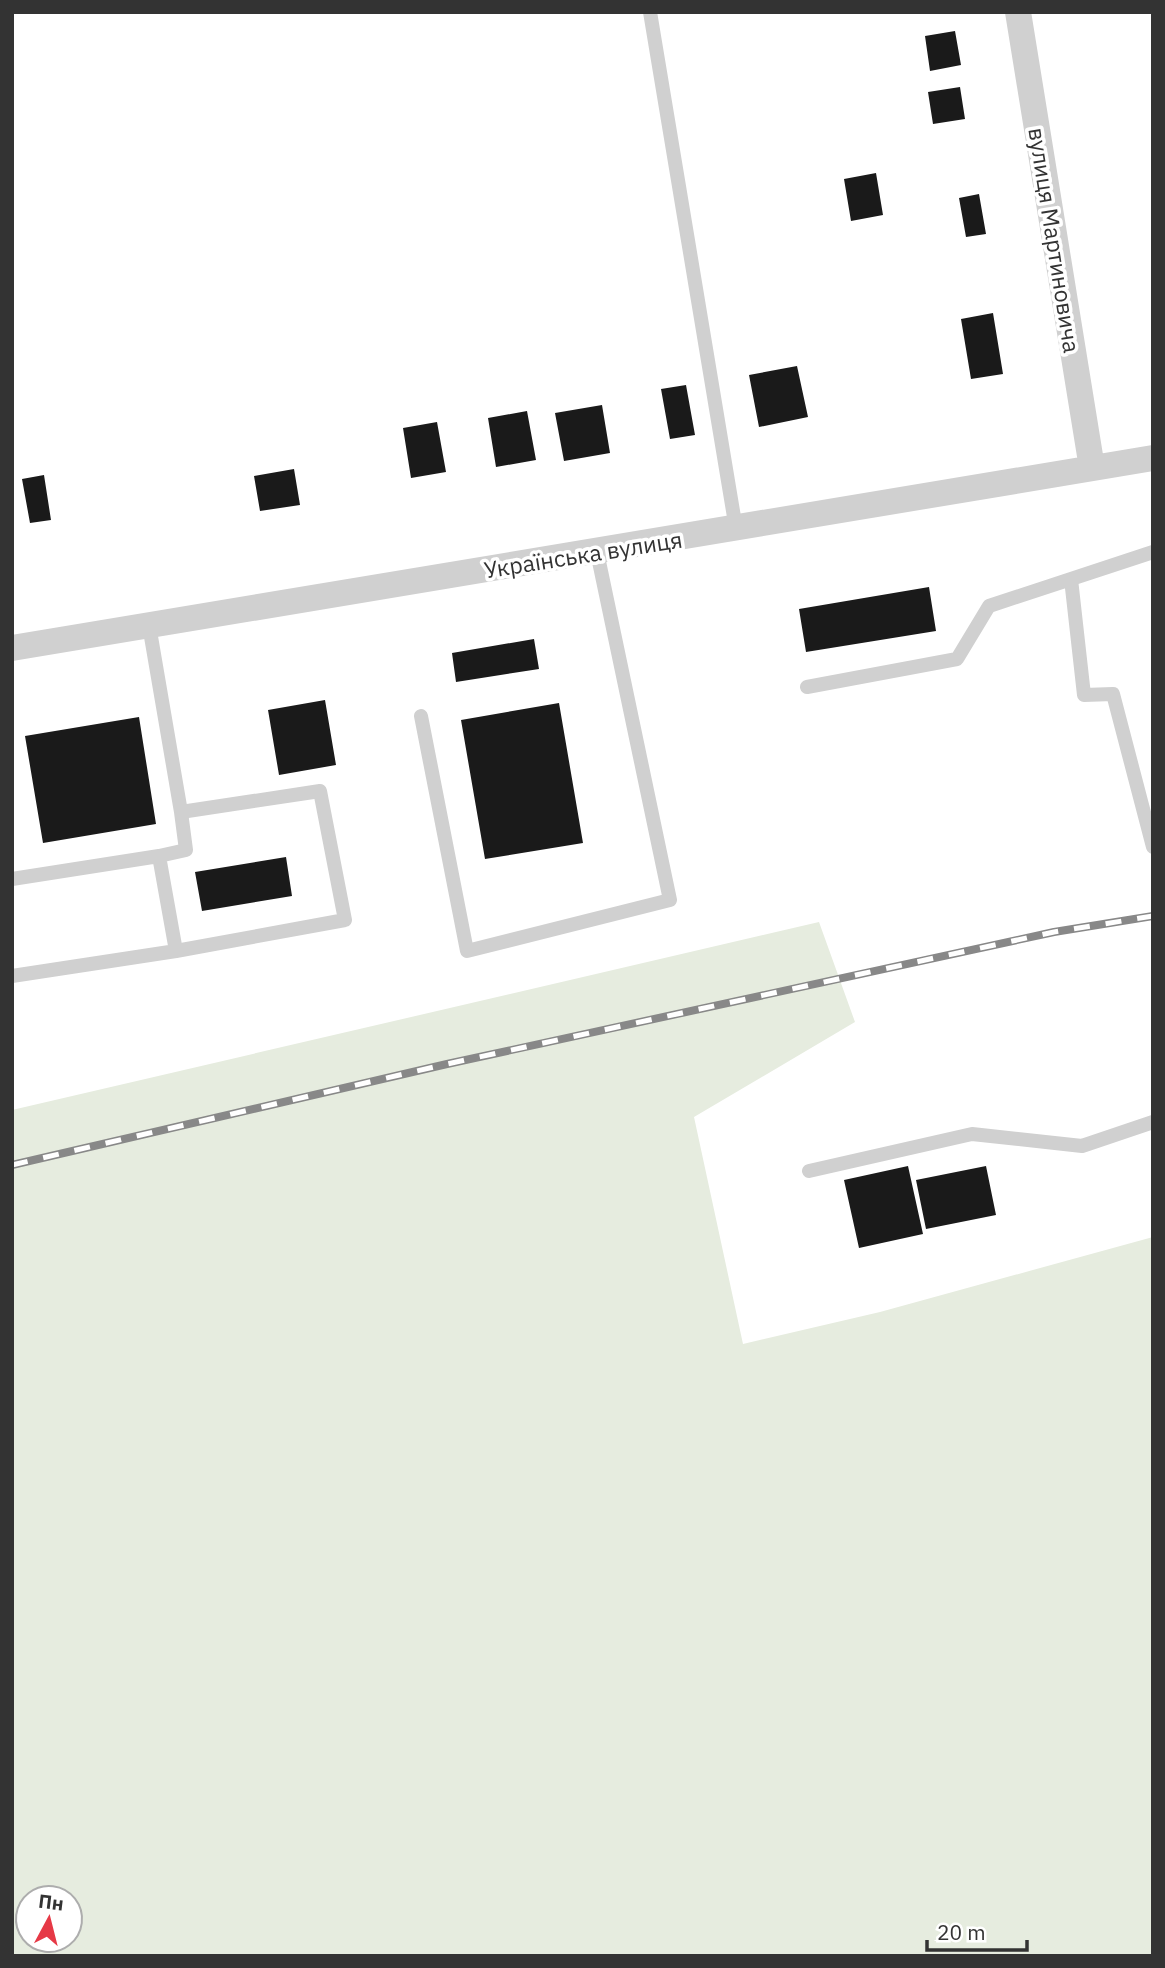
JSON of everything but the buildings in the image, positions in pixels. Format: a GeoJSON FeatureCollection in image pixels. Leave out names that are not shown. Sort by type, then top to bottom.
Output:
{"type":"FeatureCollection","features":[{"type":"Feature","properties":{"kind":"street","name":"вулиця Мартиновича"},"geometry":{"type":"LineString","coordinates":[[1018,12],[1092,468]]}},
{"type":"Feature","properties":{"kind":"street","name":"Українська вулиця"},"geometry":{"type":"LineString","coordinates":[[12,648],[1153,458]]}},
{"type":"Feature","properties":{"kind":"lane"},"geometry":{"type":"LineString","coordinates":[[650,12],[736,528]]}},
{"type":"Feature","properties":{"kind":"lane"},"geometry":{"type":"LineString","coordinates":[[421,716],[467,951],[670,900],[597,552]]}},
{"type":"Feature","properties":{"kind":"lane"},"geometry":{"type":"LineString","coordinates":[[807,687],[957,659],[989,606],[1153,552]]}},
{"type":"Feature","properties":{"kind":"lane"},"geometry":{"type":"LineString","coordinates":[[1071,579],[1084,695],[1113,694],[1153,847]]}},
{"type":"Feature","properties":{"kind":"lane"},"geometry":{"type":"LineString","coordinates":[[12,879],[186,850],[149,625]]}},
{"type":"Feature","properties":{"kind":"lane"},"geometry":{"type":"LineString","coordinates":[[12,976],[176,951],[345,920],[320,791],[181,812]]}},
{"type":"Feature","properties":{"kind":"lane"},"geometry":{"type":"LineString","coordinates":[[159,856],[176,951]]}},
{"type":"Feature","properties":{"kind":"lane"},"geometry":{"type":"LineString","coordinates":[[809,1171],[972,1134],[1082,1146],[1153,1122]]}},
{"type":"Feature","properties":{"kind":"shaded area"},"geometry":{"type":"Polygon","coordinates":[[[819,922],[855,1022],[694,1117],[743,1344],[880,1312],[1153,1237],[1153,1956],[12,1956],[12,1110],[819,922]]]}},
{"type":"Feature","properties":{"kind":"railway"},"geometry":{"type":"LineString","coordinates":[[12,1165],[447,1064],[1054,932],[1153,916]]}}]}
